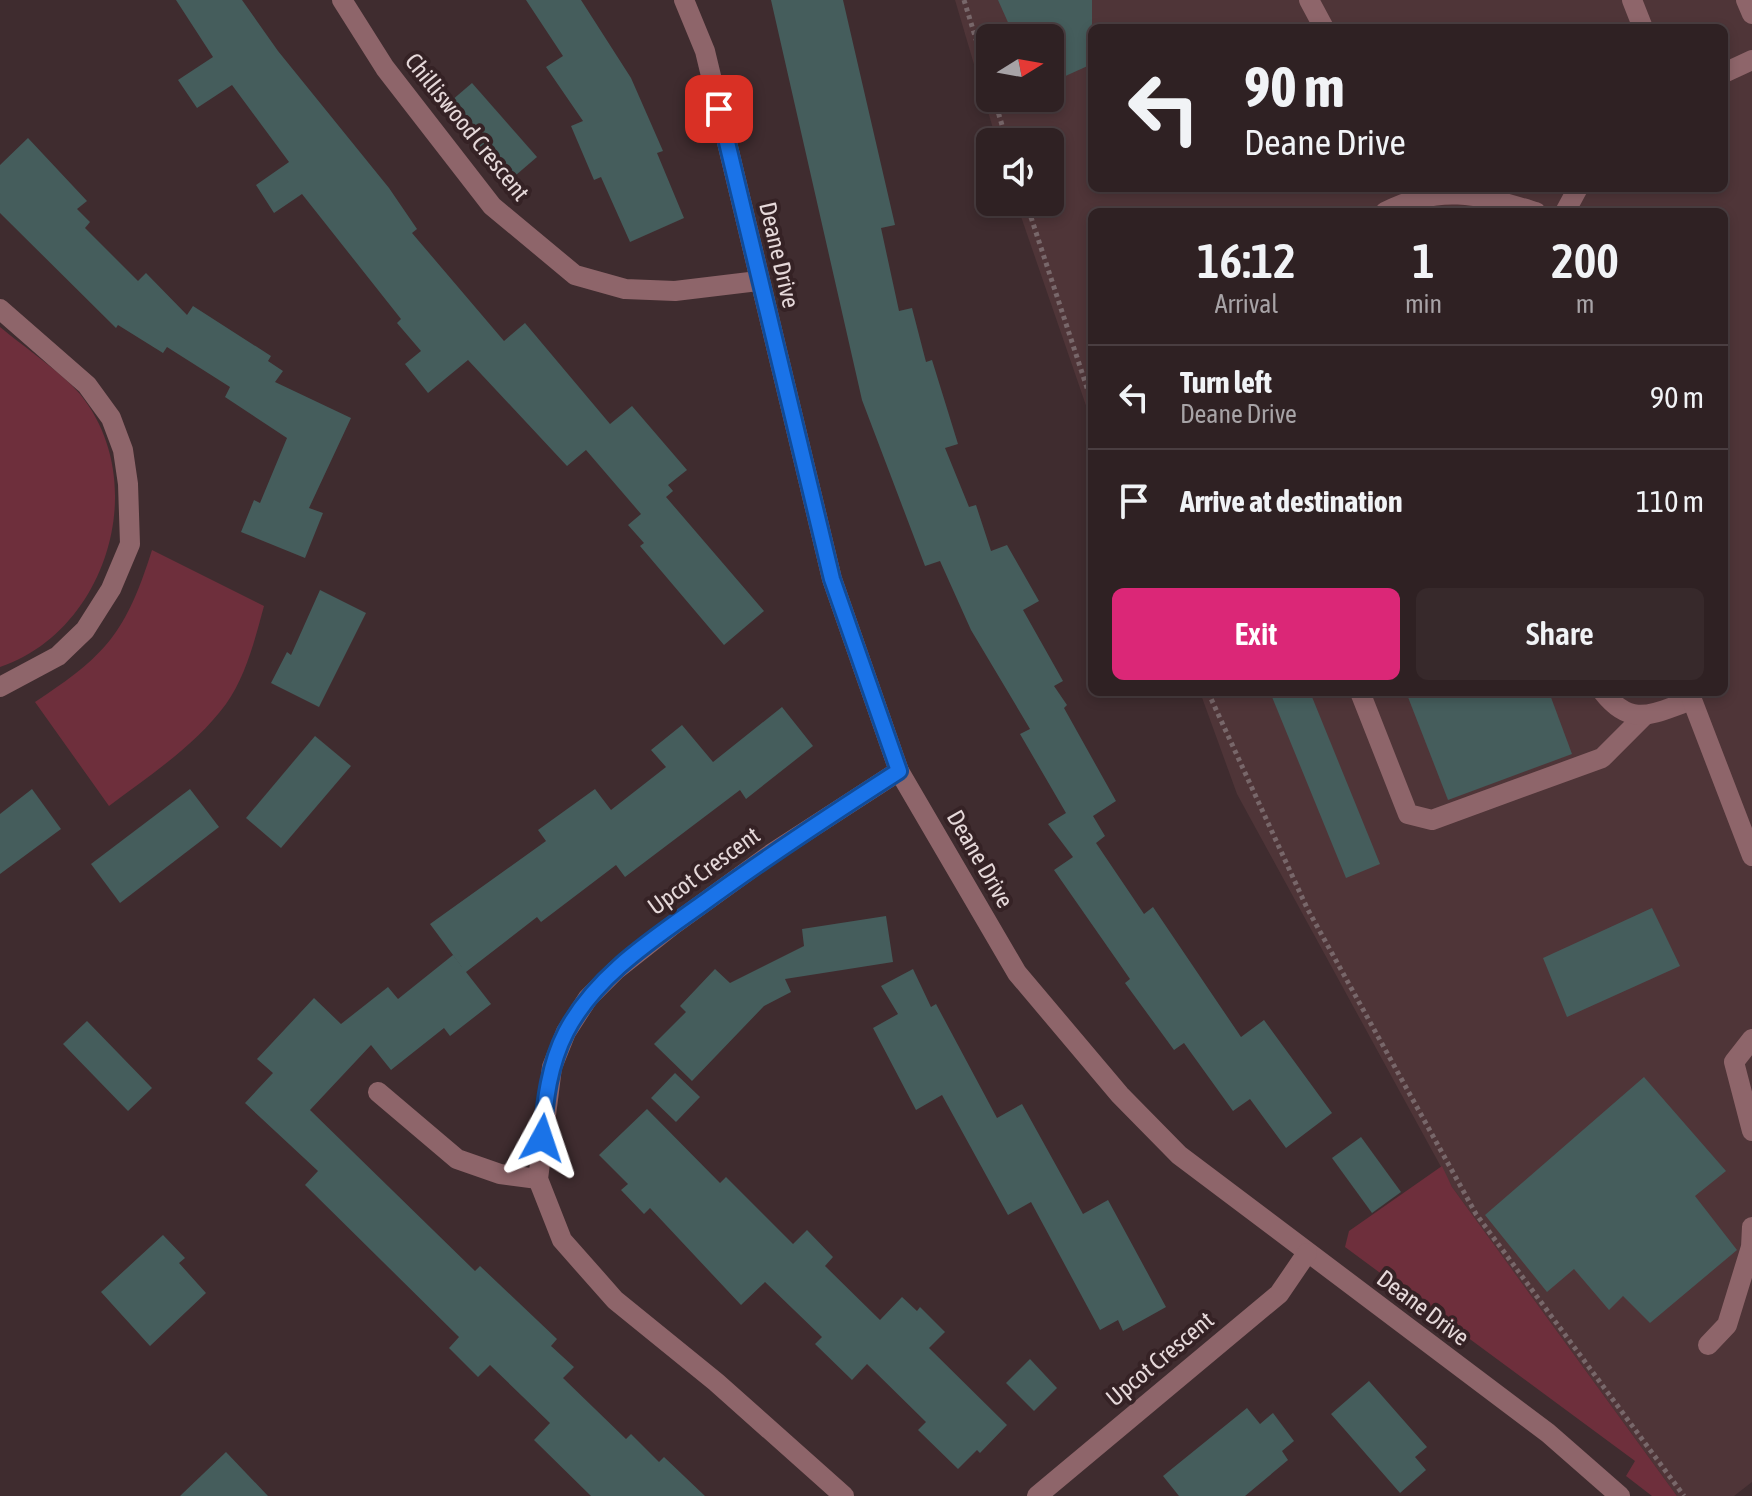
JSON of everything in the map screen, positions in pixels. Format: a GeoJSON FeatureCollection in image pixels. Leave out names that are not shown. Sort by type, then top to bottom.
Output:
{"type":"FeatureCollection","features":[{"type":"Feature","properties":{"kind":"street","name":"Chilliswood Crescent"},"geometry":{"type":"LineString","coordinates":[[342,0],[385,68],[492,206],[575,275],[625,289],[675,291],[758,281]]}},
{"type":"Feature","properties":{"kind":"street","name":"Deane Drive"},"geometry":{"type":"LineString","coordinates":[[684,0],[705,51],[832,579],[899,771],[1017,973],[1120,1095],[1179,1155],[1548,1433],[1620,1496]]}},
{"type":"Feature","properties":{"kind":"street"},"geometry":{"type":"LineString","coordinates":[[1309,0],[1322,24]]}},
{"type":"Feature","properties":{"kind":"street"},"geometry":{"type":"LineString","coordinates":[[1632,0],[1641,24]]}},
{"type":"Feature","properties":{"kind":"street"},"geometry":{"type":"LineString","coordinates":[[1746,0],[1752,14]]}},
{"type":"Feature","properties":{"kind":"street"},"geometry":{"type":"LineString","coordinates":[[1728,71],[1752,60]]}},
{"type":"Feature","properties":{"kind":"street"},"geometry":{"type":"LineString","coordinates":[[1393,208],[1411,199],[1445,192],[1478,195],[1522,208]]}},
{"type":"Feature","properties":{"kind":"street"},"geometry":{"type":"LineString","coordinates":[[0,309],[87,385],[111,418],[123,450],[128,484],[130,544],[111,589],[85,630],[58,656],[0,687]]}},
{"type":"Feature","properties":{"kind":"street"},"geometry":{"type":"LineString","coordinates":[[1362,696],[1408,814],[1432,820],[1602,758],[1644,716],[1690,696],[1752,856]]}},
{"type":"Feature","properties":{"kind":"street"},"geometry":{"type":"LineString","coordinates":[[1606,696],[1616,709],[1630,716],[1644,716]]}},
{"type":"Feature","properties":{"kind":"street","name":"Upcot Crescent"},"geometry":{"type":"LineString","coordinates":[[844,1496],[716,1382],[615,1300],[562,1240],[538,1179],[552,1067],[566,1032],[588,998],[616,970],[673,925],[771,854],[899,771]]}},
{"type":"Feature","properties":{"kind":"street"},"geometry":{"type":"LineString","coordinates":[[1752,1039],[1734,1062],[1752,1131]]}},
{"type":"Feature","properties":{"kind":"street"},"geometry":{"type":"LineString","coordinates":[[378,1092],[457,1159],[500,1174],[538,1179]]}},
{"type":"Feature","properties":{"kind":"street"},"geometry":{"type":"LineString","coordinates":[[1708,1345],[1727,1325],[1751,1247],[1752,1227]]}},
{"type":"Feature","properties":{"kind":"street","name":"Upcot Crescent"},"geometry":{"type":"LineString","coordinates":[[1037,1496],[1279,1294],[1307,1253]]}},
{"type":"Feature","properties":{"kind":"path"},"geometry":{"type":"LineString","coordinates":[[964,0],[976,39]]}},
{"type":"Feature","properties":{"kind":"path"},"geometry":{"type":"LineString","coordinates":[[1031,216],[1088,391]]}},
{"type":"Feature","properties":{"kind":"path"},"geometry":{"type":"LineString","coordinates":[[1210,696],[1307,908],[1476,1214],[1684,1496]]}},
{"type":"Feature","properties":{"kind":"shaded area"},"geometry":{"type":"Polygon","coordinates":[[[955,0],[1752,0],[1752,1482],[1734,1496],[1677,1496],[1452,1187],[1237,794],[1201,696],[1728,696],[1728,208],[1088,208],[1088,411],[1021,216],[1064,216],[1064,128],[993,128],[988,112],[1064,112],[1064,24],[976,24],[976,71],[955,0]]]}},
{"type":"Feature","properties":{"kind":"shaded area"},"geometry":{"type":"Polygon","coordinates":[[[0,327],[80,394],[102,430],[113,469],[115,510],[107,550],[91,588],[68,622],[37,649],[0,667],[0,327]]]}},
{"type":"Feature","properties":{"kind":"shaded area"},"geometry":{"type":"Polygon","coordinates":[[[152,550],[264,606],[244,669],[226,704],[201,733],[109,806],[35,702],[80,670],[111,639],[133,602],[152,550]]]}},
{"type":"Feature","properties":{"kind":"shaded area"},"geometry":{"type":"Polygon","coordinates":[[[1442,1166],[1452,1187],[1677,1496],[1652,1496],[1626,1476],[1635,1461],[1345,1247],[1349,1231],[1442,1166]]]}},
{"type":"Feature","properties":{"kind":"building"},"geometry":{"type":"Polygon","coordinates":[[[176,0],[242,0],[278,51],[389,188],[417,229],[412,233],[504,341],[525,323],[610,424],[632,406],[687,470],[668,485],[673,491],[666,497],[764,611],[724,645],[640,546],[644,543],[628,525],[641,514],[586,450],[567,466],[468,360],[428,393],[405,364],[421,351],[397,323],[401,319],[302,194],[274,213],[256,185],[289,162],[232,85],[197,108],[178,80],[213,57],[176,0]]]}},
{"type":"Feature","properties":{"kind":"building"},"geometry":{"type":"Polygon","coordinates":[[[526,0],[581,0],[631,78],[663,151],[657,153],[684,218],[630,242],[601,177],[594,180],[571,126],[583,121],[546,67],[563,56],[526,0]]]}},
{"type":"Feature","properties":{"kind":"building"},"geometry":{"type":"Polygon","coordinates":[[[771,0],[843,0],[895,225],[881,228],[899,311],[912,308],[926,362],[932,360],[958,444],[945,448],[969,507],[976,505],[991,551],[1007,545],[1039,601],[1023,610],[1063,681],[1054,686],[1067,705],[1064,708],[1116,801],[1093,816],[1105,836],[1096,843],[1144,914],[1153,907],[1241,1037],[1264,1020],[1332,1113],[1286,1148],[1250,1099],[1233,1111],[1184,1043],[1174,1050],[1125,983],[1130,979],[1054,870],[1073,857],[1048,824],[1066,813],[1020,734],[1030,729],[971,630],[940,561],[925,566],[862,400],[771,0]]]}},
{"type":"Feature","properties":{"kind":"building"},"geometry":{"type":"Polygon","coordinates":[[[998,0],[1092,0],[1092,24],[1088,24],[1088,66],[1064,77],[1064,24],[1009,24],[998,0]]]}},
{"type":"Feature","properties":{"kind":"building"},"geometry":{"type":"Polygon","coordinates":[[[472,83],[537,157],[509,181],[444,107],[472,83]]]}},
{"type":"Feature","properties":{"kind":"building"},"geometry":{"type":"Polygon","coordinates":[[[28,138],[87,201],[77,209],[90,222],[85,228],[138,281],[146,273],[187,315],[193,306],[271,356],[268,361],[283,371],[275,382],[351,418],[309,508],[323,513],[305,558],[241,532],[254,500],[260,503],[287,438],[225,397],[230,387],[167,347],[163,353],[118,325],[116,328],[0,213],[0,165],[28,138]]]}},
{"type":"Feature","properties":{"kind":"building"},"geometry":{"type":"Polygon","coordinates":[[[320,590],[366,613],[319,707],[271,683],[287,652],[291,655],[320,590]]]}},
{"type":"Feature","properties":{"kind":"building"},"geometry":{"type":"Polygon","coordinates":[[[1272,696],[1312,696],[1380,864],[1346,878],[1272,696]]]}},
{"type":"Feature","properties":{"kind":"building"},"geometry":{"type":"Polygon","coordinates":[[[1408,696],[1550,696],[1572,754],[1448,800],[1408,696]]]}},
{"type":"Feature","properties":{"kind":"building"},"geometry":{"type":"Polygon","coordinates":[[[782,707],[813,746],[746,799],[740,790],[625,877],[616,865],[541,922],[537,917],[466,972],[491,1004],[450,1036],[444,1028],[391,1070],[371,1045],[310,1110],[475,1271],[480,1266],[557,1339],[551,1346],[574,1367],[563,1378],[626,1439],[631,1434],[659,1462],[664,1457],[705,1496],[591,1496],[534,1440],[550,1423],[490,1365],[478,1377],[449,1348],[459,1337],[305,1185],[318,1171],[245,1103],[273,1073],[257,1059],[314,998],[341,1024],[388,987],[398,999],[453,955],[465,971],[430,924],[546,841],[538,830],[595,789],[611,810],[666,767],[651,750],[682,725],[713,762],[782,707]]]}},
{"type":"Feature","properties":{"kind":"building"},"geometry":{"type":"Polygon","coordinates":[[[315,736],[351,766],[281,848],[246,818],[315,736]]]}},
{"type":"Feature","properties":{"kind":"building"},"geometry":{"type":"Polygon","coordinates":[[[32,789],[61,829],[0,874],[0,814],[32,789]]]}},
{"type":"Feature","properties":{"kind":"building"},"geometry":{"type":"Polygon","coordinates":[[[190,789],[219,827],[120,903],[91,864],[190,789]]]}},
{"type":"Feature","properties":{"kind":"building"},"geometry":{"type":"Polygon","coordinates":[[[1652,908],[1680,966],[1567,1017],[1543,958],[1652,908]]]}},
{"type":"Feature","properties":{"kind":"building"},"geometry":{"type":"Polygon","coordinates":[[[886,916],[893,962],[785,979],[791,992],[764,1006],[692,1081],[654,1044],[686,1012],[680,1006],[715,969],[730,983],[804,946],[802,929],[886,916]]]}},
{"type":"Feature","properties":{"kind":"building"},"geometry":{"type":"Polygon","coordinates":[[[913,969],[931,1007],[936,1004],[997,1118],[1022,1104],[1083,1214],[1108,1200],[1166,1307],[1123,1331],[1118,1320],[1100,1330],[1031,1202],[1008,1215],[942,1095],[916,1110],[873,1028],[898,1014],[881,986],[913,969]]]}},
{"type":"Feature","properties":{"kind":"building"},"geometry":{"type":"Polygon","coordinates":[[[87,1021],[152,1088],[128,1111],[63,1044],[87,1021]]]}},
{"type":"Feature","properties":{"kind":"building"},"geometry":{"type":"Polygon","coordinates":[[[675,1073],[700,1097],[676,1122],[651,1098],[675,1073]]]}},
{"type":"Feature","properties":{"kind":"building"},"geometry":{"type":"Polygon","coordinates":[[[1644,1077],[1726,1171],[1695,1196],[1737,1250],[1650,1323],[1623,1296],[1609,1310],[1574,1269],[1547,1292],[1485,1215],[1644,1077]]]}},
{"type":"Feature","properties":{"kind":"building"},"geometry":{"type":"Polygon","coordinates":[[[647,1109],[720,1183],[726,1177],[793,1244],[807,1230],[833,1257],[825,1266],[880,1320],[902,1297],[917,1311],[920,1307],[945,1332],[929,1348],[1007,1425],[980,1453],[977,1450],[958,1469],[918,1430],[926,1422],[867,1364],[852,1380],[815,1344],[822,1337],[765,1282],[741,1305],[650,1208],[644,1214],[621,1190],[628,1184],[599,1155],[647,1109]]]}},
{"type":"Feature","properties":{"kind":"building"},"geometry":{"type":"Polygon","coordinates":[[[1361,1137],[1401,1192],[1372,1213],[1332,1158],[1361,1137]]]}},
{"type":"Feature","properties":{"kind":"building"},"geometry":{"type":"Polygon","coordinates":[[[163,1235],[185,1258],[179,1263],[206,1293],[150,1346],[101,1292],[163,1235]]]}},
{"type":"Feature","properties":{"kind":"building"},"geometry":{"type":"Polygon","coordinates":[[[1030,1359],[1057,1388],[1034,1411],[1006,1383],[1030,1359]]]}},
{"type":"Feature","properties":{"kind":"building"},"geometry":{"type":"Polygon","coordinates":[[[1369,1381],[1427,1447],[1415,1457],[1426,1470],[1400,1493],[1331,1414],[1369,1381]]]}},
{"type":"Feature","properties":{"kind":"building"},"geometry":{"type":"Polygon","coordinates":[[[1247,1408],[1260,1424],[1273,1413],[1294,1441],[1282,1451],[1288,1460],[1245,1496],[1179,1496],[1163,1476],[1247,1408]]]}},
{"type":"Feature","properties":{"kind":"building"},"geometry":{"type":"Polygon","coordinates":[[[226,1452],[268,1496],[180,1496],[226,1452]]]}},
{"type":"Feature","properties":{"kind":"route"},"geometry":{"type":"LineString","coordinates":[[542,1138],[552,1067],[566,1032],[588,998],[616,970],[673,925],[771,854],[899,771],[832,579],[719,109]]}}]}
